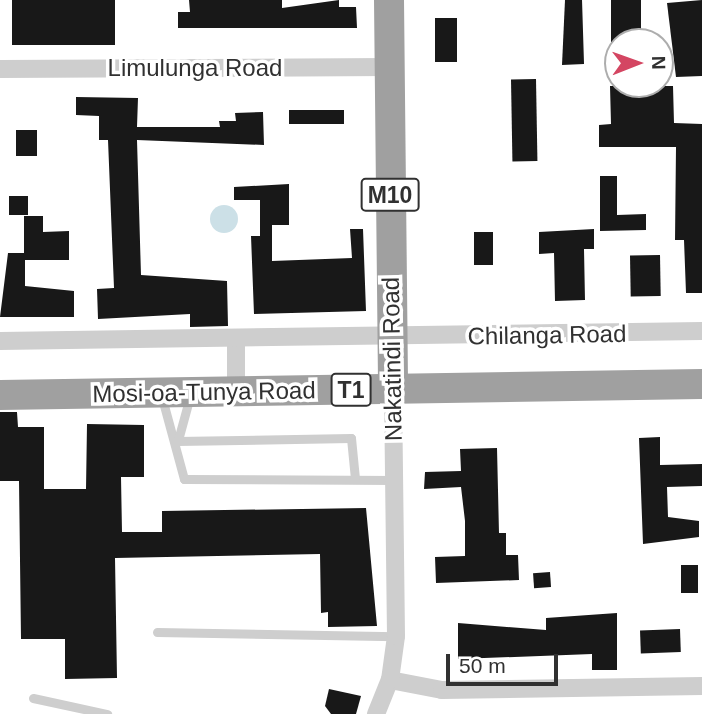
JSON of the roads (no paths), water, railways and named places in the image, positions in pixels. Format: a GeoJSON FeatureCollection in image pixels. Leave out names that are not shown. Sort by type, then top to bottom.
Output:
{"type":"FeatureCollection","features":[{"type":"Feature","properties":{"kind":"highway","name":"Nakatindi Road"},"geometry":{"type":"LineString","coordinates":[[389,0],[393,390]]}},
{"type":"Feature","properties":{"kind":"highway","name":"Mosi-oa-Tunya Road"},"geometry":{"type":"LineString","coordinates":[[0,394],[236,393],[702,384]]}},
{"type":"Feature","properties":{"kind":"street","name":"Limulunga Road"},"geometry":{"type":"LineString","coordinates":[[0,69],[389,67]]}},
{"type":"Feature","properties":{"kind":"street","name":"Chilanga Road"},"geometry":{"type":"LineString","coordinates":[[0,341],[391,339],[702,331]]}},
{"type":"Feature","properties":{"kind":"street"},"geometry":{"type":"LineString","coordinates":[[236,339],[236,393]]}},
{"type":"Feature","properties":{"kind":"street","name":"Nakatindi Road"},"geometry":{"type":"LineString","coordinates":[[376,714],[390,680],[396,636],[393,390]]}},
{"type":"Feature","properties":{"kind":"street"},"geometry":{"type":"LineString","coordinates":[[390,680],[442,690],[702,686]]}},
{"type":"Feature","properties":{"kind":"lane"},"geometry":{"type":"LineString","coordinates":[[161,393],[177,441],[180,475],[190,480],[395,480]]}},
{"type":"Feature","properties":{"kind":"lane"},"geometry":{"type":"LineString","coordinates":[[177,441],[191,393]]}},
{"type":"Feature","properties":{"kind":"lane"},"geometry":{"type":"LineString","coordinates":[[177,441],[351,438],[355,479]]}},
{"type":"Feature","properties":{"kind":"lane"},"geometry":{"type":"LineString","coordinates":[[157,632],[396,636]]}},
{"type":"Feature","properties":{"kind":"lane"},"geometry":{"type":"LineString","coordinates":[[33,698],[107,714]]}}]}
